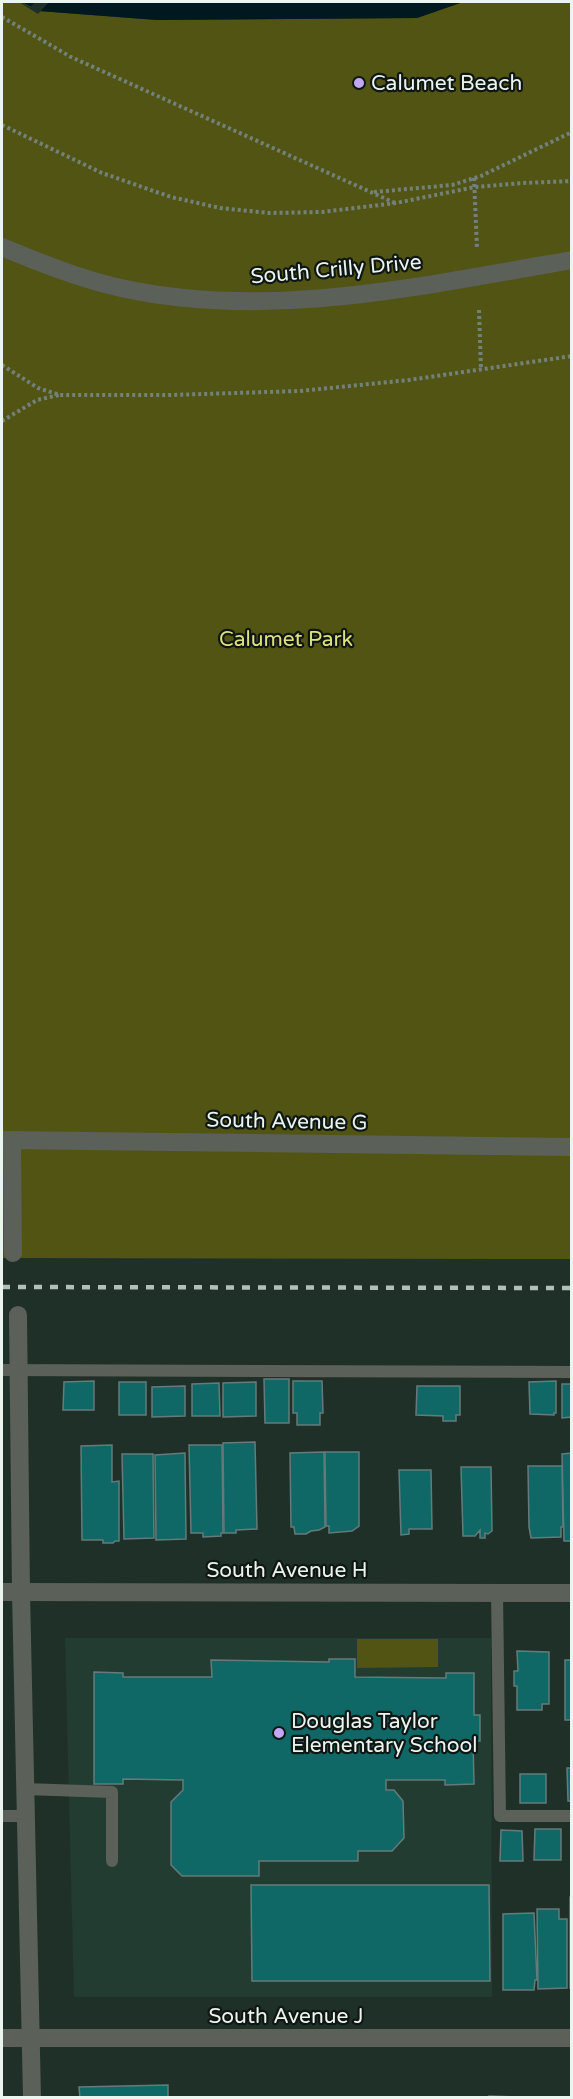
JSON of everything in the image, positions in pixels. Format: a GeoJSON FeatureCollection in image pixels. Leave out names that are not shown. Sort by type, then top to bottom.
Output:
{"type":"FeatureCollection","features":[{"type":"Feature","properties":{"kind":"street","name":"South Crilly Drive"},"geometry":{"type":"LineString","coordinates":[[2,247],[60,271],[122,288],[179,297],[250,301],[330,297],[418,286],[572,260]]}},
{"type":"Feature","properties":{"kind":"street","name":"South Avenue G"},"geometry":{"type":"LineString","coordinates":[[7,1140],[572,1147]]}},
{"type":"Feature","properties":{"kind":"street"},"geometry":{"type":"LineString","coordinates":[[7,1140],[13,1252]]}},
{"type":"Feature","properties":{"kind":"street"},"geometry":{"type":"LineString","coordinates":[[18,1315],[10,1370],[21,1592],[32,2097]]}},
{"type":"Feature","properties":{"kind":"street","name":"South Avenue H"},"geometry":{"type":"LineString","coordinates":[[2,1592],[572,1593]]}},
{"type":"Feature","properties":{"kind":"street","name":"South Avenue J"},"geometry":{"type":"LineString","coordinates":[[2,2038],[572,2038]]}},
{"type":"Feature","properties":{"kind":"lane"},"geometry":{"type":"LineString","coordinates":[[10,1370],[572,1372]]}},
{"type":"Feature","properties":{"kind":"lane"},"geometry":{"type":"LineString","coordinates":[[497,1593],[500,1816],[572,1816]]}},
{"type":"Feature","properties":{"kind":"lane"},"geometry":{"type":"LineString","coordinates":[[25,1790],[112,1792],[112,1862]]}},
{"type":"Feature","properties":{"kind":"lane"},"geometry":{"type":"LineString","coordinates":[[2,1816],[26,1816]]}},
{"type":"Feature","properties":{"kind":"path"},"geometry":{"type":"LineString","coordinates":[[2,17],[71,57],[396,203]]}},
{"type":"Feature","properties":{"kind":"path"},"geometry":{"type":"LineString","coordinates":[[2,125],[102,174],[171,197],[219,208],[269,213],[322,212],[396,203],[476,187],[572,181]]}},
{"type":"Feature","properties":{"kind":"path"},"geometry":{"type":"LineString","coordinates":[[372,192],[452,185],[474,178],[572,132]]}},
{"type":"Feature","properties":{"kind":"path"},"geometry":{"type":"LineString","coordinates":[[474,178],[477,248]]}},
{"type":"Feature","properties":{"kind":"path"},"geometry":{"type":"LineString","coordinates":[[479,310],[481,370]]}},
{"type":"Feature","properties":{"kind":"path"},"geometry":{"type":"LineString","coordinates":[[2,421],[37,400],[60,395],[171,395],[300,391],[409,380],[572,356]]}},
{"type":"Feature","properties":{"kind":"path"},"geometry":{"type":"LineString","coordinates":[[2,365],[38,388],[60,395]]}},
{"type":"Feature","properties":{"kind":"shaded area","name":"Douglas Taylor Elementary School"},"geometry":{"type":"Polygon","coordinates":[[[65,1638],[491,1638],[492,1997],[74,1997],[65,1638]]]}},
{"type":"Feature","properties":{"kind":"green space","name":"Calumet Park"},"geometry":{"type":"Polygon","coordinates":[[[2,2],[22,2],[39,11],[157,20],[417,18],[463,2],[571,2],[571,1259],[2,1258],[2,2]]]}},
{"type":"Feature","properties":{"kind":"green space"},"geometry":{"type":"Polygon","coordinates":[[[357,1639],[438,1639],[438,1667],[357,1668],[357,1639]]]}},
{"type":"Feature","properties":{"kind":"water"},"geometry":{"type":"Polygon","coordinates":[[[22,2],[463,2],[417,18],[157,20],[39,11],[22,2]]]}},
{"type":"Feature","properties":{"kind":"pier"},"geometry":{"type":"Polygon","coordinates":[[[19,2],[30,7],[35,2],[49,2],[38,14],[19,2]]]}},
{"type":"Feature","properties":{"kind":"building"},"geometry":{"type":"Polygon","coordinates":[[[264,1379],[289,1379],[289,1423],[265,1423],[264,1379]]]}},
{"type":"Feature","properties":{"kind":"building"},"geometry":{"type":"Polygon","coordinates":[[[94,1381],[94,1410],[63,1410],[64,1382],[94,1381]]]}},
{"type":"Feature","properties":{"kind":"building"},"geometry":{"type":"Polygon","coordinates":[[[293,1381],[322,1381],[323,1413],[320,1413],[320,1425],[297,1425],[297,1413],[293,1413],[293,1381]]]}},
{"type":"Feature","properties":{"kind":"building"},"geometry":{"type":"Polygon","coordinates":[[[556,1381],[556,1413],[554,1415],[530,1414],[529,1382],[556,1381]]]}},
{"type":"Feature","properties":{"kind":"building"},"geometry":{"type":"Polygon","coordinates":[[[119,1382],[146,1382],[146,1415],[119,1415],[119,1382]]]}},
{"type":"Feature","properties":{"kind":"building"},"geometry":{"type":"Polygon","coordinates":[[[256,1382],[256,1416],[223,1417],[223,1383],[256,1382]]]}},
{"type":"Feature","properties":{"kind":"building"},"geometry":{"type":"Polygon","coordinates":[[[219,1383],[220,1416],[192,1416],[192,1384],[219,1383]]]}},
{"type":"Feature","properties":{"kind":"building"},"geometry":{"type":"Polygon","coordinates":[[[562,1384],[572,1384],[572,1417],[562,1418],[562,1384]]]}},
{"type":"Feature","properties":{"kind":"building"},"geometry":{"type":"Polygon","coordinates":[[[185,1386],[185,1416],[152,1417],[152,1387],[185,1386]]]}},
{"type":"Feature","properties":{"kind":"building"},"geometry":{"type":"Polygon","coordinates":[[[417,1386],[460,1386],[460,1415],[456,1415],[456,1421],[443,1421],[443,1416],[416,1415],[417,1386]]]}},
{"type":"Feature","properties":{"kind":"building"},"geometry":{"type":"Polygon","coordinates":[[[255,1442],[257,1529],[224,1533],[223,1443],[255,1442]]]}},
{"type":"Feature","properties":{"kind":"building"},"geometry":{"type":"Polygon","coordinates":[[[112,1445],[112,1482],[119,1481],[119,1541],[103,1543],[103,1540],[82,1540],[81,1446],[112,1445]]]}},
{"type":"Feature","properties":{"kind":"building"},"geometry":{"type":"Polygon","coordinates":[[[189,1445],[222,1445],[223,1533],[221,1536],[203,1537],[203,1533],[191,1533],[189,1445]]]}},
{"type":"Feature","properties":{"kind":"building"},"geometry":{"type":"Polygon","coordinates":[[[324,1452],[325,1527],[306,1534],[295,1534],[294,1527],[291,1527],[290,1453],[324,1452]]]}},
{"type":"Feature","properties":{"kind":"building"},"geometry":{"type":"Polygon","coordinates":[[[325,1452],[359,1452],[359,1526],[352,1531],[329,1533],[329,1526],[326,1526],[325,1452]]]}},
{"type":"Feature","properties":{"kind":"building"},"geometry":{"type":"Polygon","coordinates":[[[185,1453],[186,1539],[156,1540],[155,1455],[185,1453]]]}},
{"type":"Feature","properties":{"kind":"building"},"geometry":{"type":"Polygon","coordinates":[[[572,1453],[572,1541],[564,1541],[562,1454],[572,1453]]]}},
{"type":"Feature","properties":{"kind":"building"},"geometry":{"type":"Polygon","coordinates":[[[122,1454],[153,1454],[154,1538],[124,1539],[122,1454]]]}},
{"type":"Feature","properties":{"kind":"building"},"geometry":{"type":"Polygon","coordinates":[[[528,1466],[562,1466],[563,1527],[561,1527],[561,1537],[531,1538],[528,1466]]]}},
{"type":"Feature","properties":{"kind":"building"},"geometry":{"type":"Polygon","coordinates":[[[461,1467],[491,1467],[492,1531],[485,1533],[485,1538],[480,1538],[480,1530],[475,1536],[463,1536],[461,1467]]]}},
{"type":"Feature","properties":{"kind":"building"},"geometry":{"type":"Polygon","coordinates":[[[399,1470],[431,1470],[432,1529],[409,1529],[409,1534],[401,1535],[399,1470]]]}},
{"type":"Feature","properties":{"kind":"building"},"geometry":{"type":"Polygon","coordinates":[[[517,1651],[549,1652],[549,1704],[542,1704],[542,1710],[517,1710],[517,1686],[514,1686],[514,1671],[518,1671],[517,1651]]]}},
{"type":"Feature","properties":{"kind":"building"},"geometry":{"type":"Polygon","coordinates":[[[329,1659],[355,1659],[355,1677],[446,1678],[446,1673],[474,1673],[474,1715],[480,1715],[480,1741],[473,1741],[474,1784],[445,1785],[445,1780],[386,1780],[386,1790],[394,1790],[403,1801],[404,1838],[392,1851],[358,1851],[358,1861],[259,1861],[259,1876],[182,1876],[171,1865],[171,1802],[183,1790],[183,1780],[123,1779],[123,1784],[94,1784],[94,1672],[123,1673],[123,1677],[212,1677],[211,1660],[329,1662],[329,1659]]]}},
{"type":"Feature","properties":{"kind":"building"},"geometry":{"type":"Polygon","coordinates":[[[565,1660],[572,1660],[572,1720],[565,1720],[565,1660]]]}},
{"type":"Feature","properties":{"kind":"building"},"geometry":{"type":"Polygon","coordinates":[[[567,1768],[572,1768],[572,1801],[568,1801],[567,1768]]]}},
{"type":"Feature","properties":{"kind":"building"},"geometry":{"type":"Polygon","coordinates":[[[520,1774],[546,1774],[546,1803],[520,1803],[520,1774]]]}},
{"type":"Feature","properties":{"kind":"building"},"geometry":{"type":"Polygon","coordinates":[[[535,1829],[561,1829],[561,1860],[534,1860],[535,1829]]]}},
{"type":"Feature","properties":{"kind":"building"},"geometry":{"type":"Polygon","coordinates":[[[501,1830],[522,1831],[523,1861],[500,1861],[501,1830]]]}},
{"type":"Feature","properties":{"kind":"building"},"geometry":{"type":"Polygon","coordinates":[[[251,1885],[489,1885],[490,1981],[252,1981],[251,1885]]]}},
{"type":"Feature","properties":{"kind":"building"},"geometry":{"type":"Polygon","coordinates":[[[570,1897],[572,1897],[572,1988],[570,1988],[570,1897]]]}},
{"type":"Feature","properties":{"kind":"building"},"geometry":{"type":"Polygon","coordinates":[[[537,1909],[559,1909],[559,1919],[567,1919],[567,1988],[538,1989],[537,1909]]]}},
{"type":"Feature","properties":{"kind":"building"},"geometry":{"type":"Polygon","coordinates":[[[534,1913],[537,1980],[535,1980],[534,1990],[503,1990],[503,1914],[534,1913]]]}},
{"type":"Feature","properties":{"kind":"building"},"geometry":{"type":"Polygon","coordinates":[[[168,2085],[168,2098],[80,2098],[79,2087],[168,2085]]]}},
{"type":"Feature","properties":{"kind":"building"},"geometry":{"type":"Polygon","coordinates":[[[489,2096],[518,2097],[518,2098],[489,2098],[489,2096]]]}},
{"type":"Feature","properties":{"kind":"railway"},"geometry":{"type":"LineString","coordinates":[[2,1287],[572,1288]]}},
{"type":"Feature","properties":{"kind":"place","name":"Calumet Beach"},"geometry":{"type":"Point","coordinates":[359,83]}},
{"type":"Feature","properties":{"kind":"place","name":"Douglas Taylor Elementary School"},"geometry":{"type":"Point","coordinates":[279,1733]}}]}
